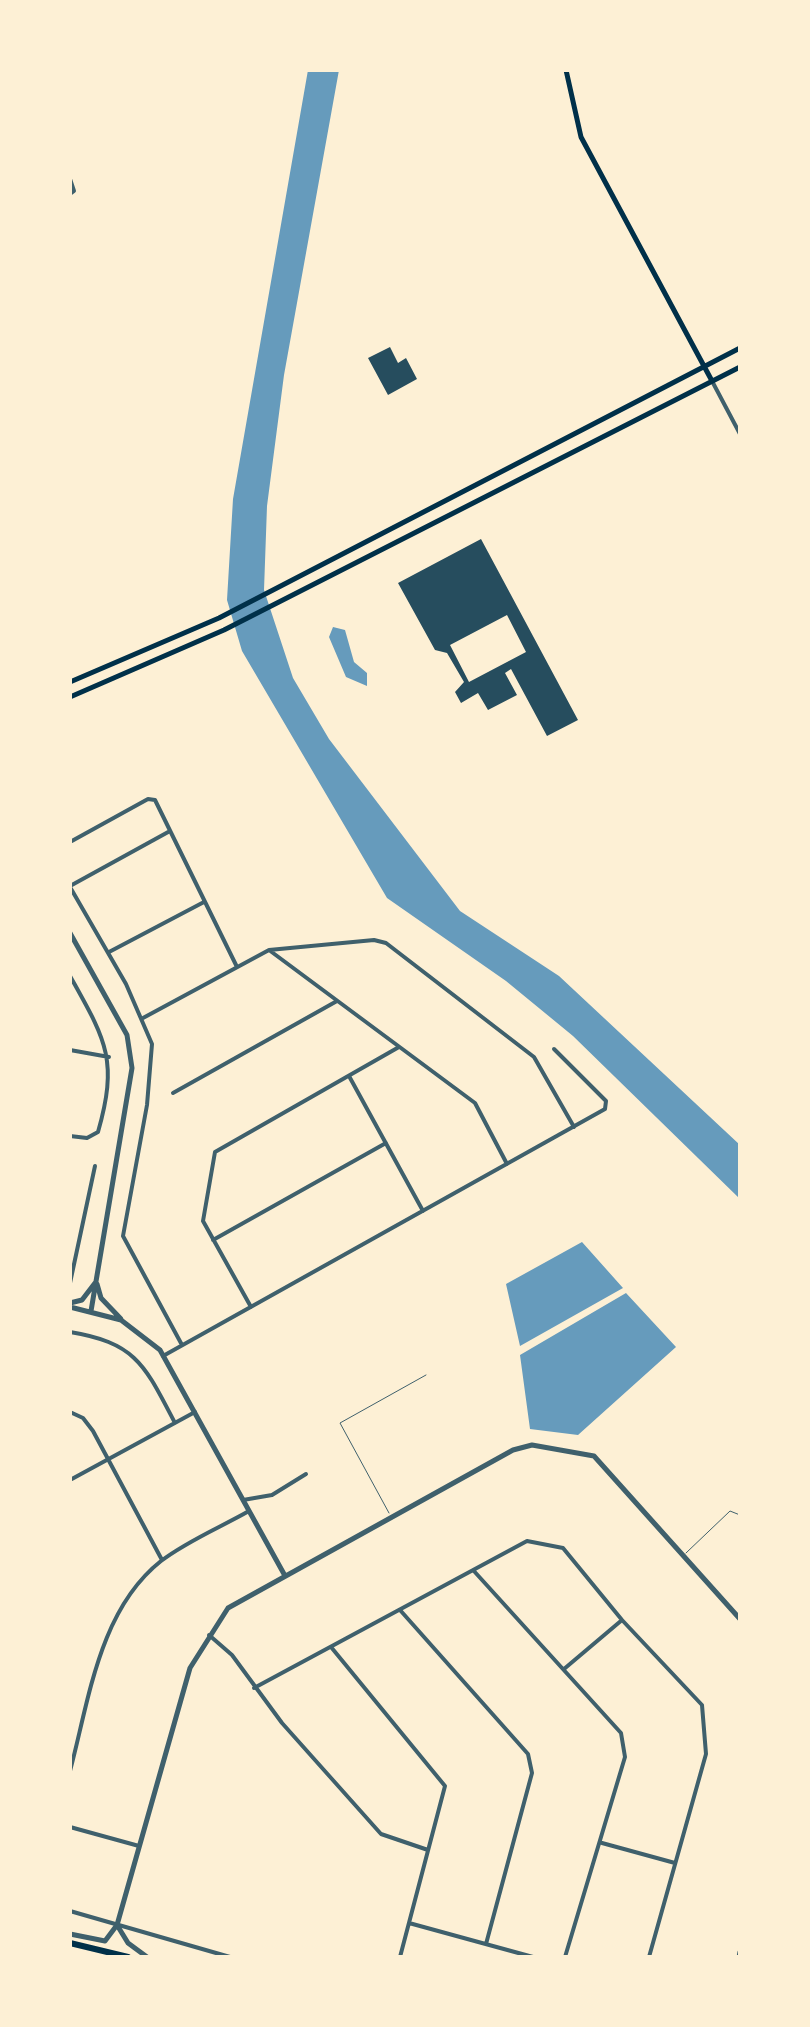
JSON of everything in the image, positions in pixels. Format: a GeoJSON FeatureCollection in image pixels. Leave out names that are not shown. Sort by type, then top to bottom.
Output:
{"type":"FeatureCollection","features":[{"type":"Feature","properties":{"kind":"highway"},"geometry":{"type":"LineString","coordinates":[[70,1943],[128,1957]]}},
{"type":"Feature","properties":{"kind":"main road"},"geometry":{"type":"LineString","coordinates":[[566,70],[581,137],[712,381]]}},
{"type":"Feature","properties":{"kind":"main road"},"geometry":{"type":"LineString","coordinates":[[70,682],[219,618],[740,348]]}},
{"type":"Feature","properties":{"kind":"main road"},"geometry":{"type":"LineString","coordinates":[[70,697],[224,630],[740,367]]}},
{"type":"Feature","properties":{"kind":"street"},"geometry":{"type":"LineString","coordinates":[[70,179],[74,190],[70,194]]}},
{"type":"Feature","properties":{"kind":"street"},"geometry":{"type":"LineString","coordinates":[[712,381],[740,434]]}},
{"type":"Feature","properties":{"kind":"street"},"geometry":{"type":"LineString","coordinates":[[70,842],[148,798],[160,806],[238,967]]}},
{"type":"Feature","properties":{"kind":"street"},"geometry":{"type":"LineString","coordinates":[[170,831],[70,886],[143,1018],[152,1055],[123,1236],[182,1345]]}},
{"type":"Feature","properties":{"kind":"street"},"geometry":{"type":"LineString","coordinates":[[109,952],[204,902]]}},
{"type":"Feature","properties":{"kind":"street"},"geometry":{"type":"LineString","coordinates":[[70,932],[127,1035],[132,1068],[91,1311]]}},
{"type":"Feature","properties":{"kind":"street"},"geometry":{"type":"LineString","coordinates":[[143,1018],[269,950],[374,940],[386,943],[534,1057],[574,1128]]}},
{"type":"Feature","properties":{"kind":"street"},"geometry":{"type":"LineString","coordinates":[[269,950],[475,1103],[508,1164]]}},
{"type":"Feature","properties":{"kind":"street"},"geometry":{"type":"LineString","coordinates":[[70,976],[105,1039],[109,1056],[100,1128],[87,1138],[70,1136]]}},
{"type":"Feature","properties":{"kind":"street"},"geometry":{"type":"LineString","coordinates":[[173,1093],[337,1000]]}},
{"type":"Feature","properties":{"kind":"street"},"geometry":{"type":"LineString","coordinates":[[250,1307],[203,1220],[215,1152],[399,1047]]}},
{"type":"Feature","properties":{"kind":"street"},"geometry":{"type":"LineString","coordinates":[[163,1356],[606,1109],[606,1101],[554,1049]]}},
{"type":"Feature","properties":{"kind":"street"},"geometry":{"type":"LineString","coordinates":[[70,1050],[109,1056]]}},
{"type":"Feature","properties":{"kind":"street"},"geometry":{"type":"LineString","coordinates":[[349,1076],[423,1211]]}},
{"type":"Feature","properties":{"kind":"street"},"geometry":{"type":"LineString","coordinates":[[213,1240],[386,1143]]}},
{"type":"Feature","properties":{"kind":"street"},"geometry":{"type":"LineString","coordinates":[[70,1283],[95,1166]]}},
{"type":"Feature","properties":{"kind":"street"},"geometry":{"type":"LineString","coordinates":[[70,1305],[82,1300],[96,1280]]}},
{"type":"Feature","properties":{"kind":"street"},"geometry":{"type":"LineString","coordinates":[[96,1280],[101,1298],[121,1320]]}},
{"type":"Feature","properties":{"kind":"street"},"geometry":{"type":"LineString","coordinates":[[70,1305],[121,1320],[139,1330],[163,1356],[284,1574]]}},
{"type":"Feature","properties":{"kind":"street"},"geometry":{"type":"LineString","coordinates":[[70,1332],[112,1340],[131,1350],[175,1423]]}},
{"type":"Feature","properties":{"kind":"street"},"geometry":{"type":"LineString","coordinates":[[70,1412],[83,1418],[162,1560]]}},
{"type":"Feature","properties":{"kind":"street"},"geometry":{"type":"LineString","coordinates":[[70,1480],[194,1412]]}},
{"type":"Feature","properties":{"kind":"street"},"geometry":{"type":"LineString","coordinates":[[70,1934],[104,1941],[117,1925],[190,1668],[234,1602],[513,1450],[532,1445],[594,1456],[740,1618]]}},
{"type":"Feature","properties":{"kind":"street"},"geometry":{"type":"LineString","coordinates":[[243,1500],[272,1495],[306,1474]]}},
{"type":"Feature","properties":{"kind":"street"},"geometry":{"type":"LineString","coordinates":[[70,1771],[114,1620],[162,1560],[249,1511]]}},
{"type":"Feature","properties":{"kind":"street"},"geometry":{"type":"LineString","coordinates":[[254,1688],[527,1541],[563,1548],[622,1620],[702,1705],[706,1754],[649,1957]]}},
{"type":"Feature","properties":{"kind":"street"},"geometry":{"type":"LineString","coordinates":[[474,1570],[621,1734],[625,1758],[566,1957]]}},
{"type":"Feature","properties":{"kind":"street"},"geometry":{"type":"LineString","coordinates":[[400,1610],[528,1754],[532,1773],[486,1944]]}},
{"type":"Feature","properties":{"kind":"street"},"geometry":{"type":"LineString","coordinates":[[564,1669],[622,1620]]}},
{"type":"Feature","properties":{"kind":"street"},"geometry":{"type":"LineString","coordinates":[[209,1635],[232,1655],[254,1688],[381,1834],[428,1850]]}},
{"type":"Feature","properties":{"kind":"street"},"geometry":{"type":"LineString","coordinates":[[331,1647],[445,1786],[400,1957]]}},
{"type":"Feature","properties":{"kind":"street"},"geometry":{"type":"LineString","coordinates":[[70,1826],[139,1846]]}},
{"type":"Feature","properties":{"kind":"street"},"geometry":{"type":"LineString","coordinates":[[600,1842],[674,1863]]}},
{"type":"Feature","properties":{"kind":"street"},"geometry":{"type":"LineString","coordinates":[[70,1912],[230,1957]]}},
{"type":"Feature","properties":{"kind":"street"},"geometry":{"type":"LineString","coordinates":[[409,1923],[533,1957]]}},
{"type":"Feature","properties":{"kind":"street"},"geometry":{"type":"LineString","coordinates":[[117,1925],[128,1943],[146,1957]]}},
{"type":"Feature","properties":{"kind":"lane"},"geometry":{"type":"LineString","coordinates":[[390,1516],[340,1424],[426,1375]]}},
{"type":"Feature","properties":{"kind":"lane"},"geometry":{"type":"LineString","coordinates":[[684,1555],[730,1511],[740,1515]]}},
{"type":"Feature","properties":{"kind":"water"},"geometry":{"type":"Polygon","coordinates":[[[308,70],[339,70],[284,375],[267,506],[264,590],[293,678],[329,739],[460,911],[559,976],[740,1145],[740,1199],[573,1036],[506,981],[387,898],[242,651],[227,600],[233,499],[308,70]]]}},
{"type":"Feature","properties":{"kind":"water"},"geometry":{"type":"Polygon","coordinates":[[[333,627],[345,630],[354,662],[367,673],[367,686],[346,677],[329,637],[333,627]]]}},
{"type":"Feature","properties":{"kind":"water"},"geometry":{"type":"Polygon","coordinates":[[[582,1242],[623,1288],[520,1346],[506,1284],[582,1242]]]}},
{"type":"Feature","properties":{"kind":"water"},"geometry":{"type":"Polygon","coordinates":[[[626,1293],[676,1347],[578,1435],[530,1429],[520,1355],[626,1293]]]}},
{"type":"Feature","properties":{"kind":"building"},"geometry":{"type":"Polygon","coordinates":[[[390,347],[398,363],[406,358],[417,379],[388,395],[368,358],[390,347]]]}},
{"type":"Feature","properties":{"kind":"building"},"geometry":{"type":"Polygon","coordinates":[[[481,539],[578,720],[547,736],[511,669],[505,673],[517,695],[488,710],[478,693],[461,703],[455,692],[464,682],[447,653],[435,650],[398,583],[481,539]],[[507,615],[450,645],[469,682],[526,652],[507,615]]]}}]}
